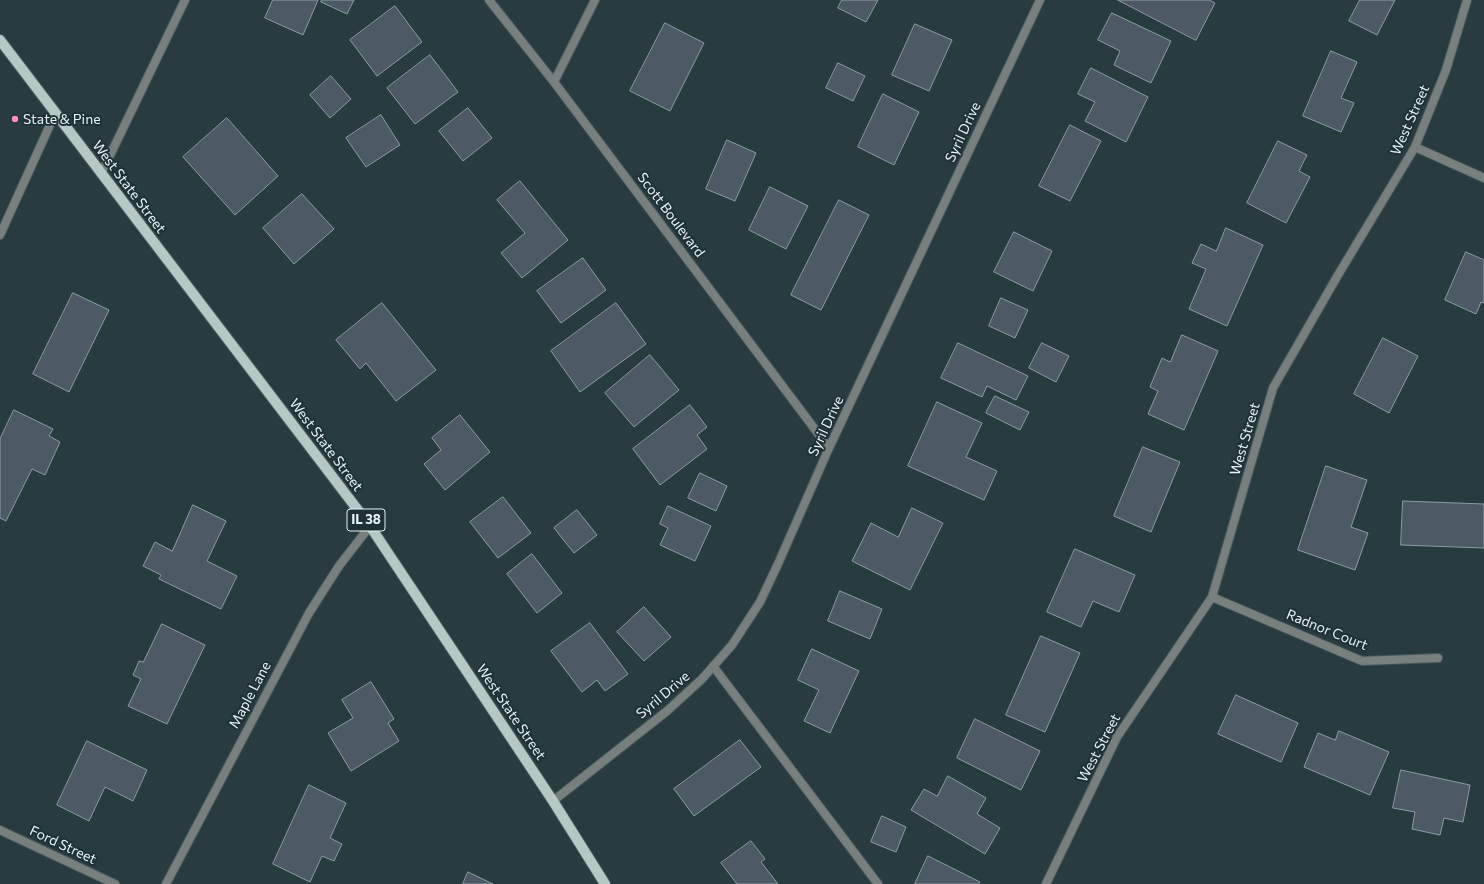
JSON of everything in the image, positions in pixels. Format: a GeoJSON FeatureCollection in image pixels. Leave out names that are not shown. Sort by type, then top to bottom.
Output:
{"type":"FeatureCollection","features":[{"type":"Feature","properties":{"kind":"main road","name":"West State Street"},"geometry":{"type":"LineString","coordinates":[[0,40],[370,526],[553,800],[605,884]]}},
{"type":"Feature","properties":{"kind":"street"},"geometry":{"type":"LineString","coordinates":[[101,174],[185,0]]}},
{"type":"Feature","properties":{"kind":"street","name":"Scott Boulevard"},"geometry":{"type":"LineString","coordinates":[[489,0],[554,82],[829,448]]}},
{"type":"Feature","properties":{"kind":"street"},"geometry":{"type":"LineString","coordinates":[[554,82],[594,0]]}},
{"type":"Feature","properties":{"kind":"street","name":"Syril Drive"},"geometry":{"type":"LineString","coordinates":[[553,800],[667,711],[702,679],[732,645],[760,602],[829,448],[1040,0]]}},
{"type":"Feature","properties":{"kind":"street","name":"West Street"},"geometry":{"type":"LineString","coordinates":[[1046,884],[1116,737],[1212,597],[1273,388],[1338,275],[1415,147],[1446,70],[1467,0]]}},
{"type":"Feature","properties":{"kind":"street"},"geometry":{"type":"LineString","coordinates":[[0,235],[56,114]]}},
{"type":"Feature","properties":{"kind":"street"},"geometry":{"type":"LineString","coordinates":[[1415,147],[1484,178]]}},
{"type":"Feature","properties":{"kind":"street","name":"Maple Lane"},"geometry":{"type":"LineString","coordinates":[[166,884],[309,613],[339,566],[370,526]]}},
{"type":"Feature","properties":{"kind":"street","name":"Radnor Court"},"geometry":{"type":"LineString","coordinates":[[1212,597],[1362,661],[1438,658]]}},
{"type":"Feature","properties":{"kind":"street"},"geometry":{"type":"LineString","coordinates":[[713,666],[878,884]]}},
{"type":"Feature","properties":{"kind":"street","name":"Ford Street"},"geometry":{"type":"LineString","coordinates":[[0,830],[115,884]]}},
{"type":"Feature","properties":{"kind":"building"},"geometry":{"type":"Polygon","coordinates":[[[273,0],[318,0],[303,35],[265,18],[273,0]]]}},
{"type":"Feature","properties":{"kind":"building"},"geometry":{"type":"Polygon","coordinates":[[[322,0],[354,0],[347,14],[321,2],[322,0]]]}},
{"type":"Feature","properties":{"kind":"building"},"geometry":{"type":"Polygon","coordinates":[[[842,0],[878,0],[866,22],[838,8],[842,0]]]}},
{"type":"Feature","properties":{"kind":"building"},"geometry":{"type":"Polygon","coordinates":[[[1118,0],[1209,0],[1215,3],[1196,40],[1118,0]]]}},
{"type":"Feature","properties":{"kind":"building"},"geometry":{"type":"Polygon","coordinates":[[[1360,0],[1395,0],[1377,35],[1349,21],[1360,0]]]}},
{"type":"Feature","properties":{"kind":"building"},"geometry":{"type":"Polygon","coordinates":[[[395,6],[422,42],[377,76],[350,40],[395,6]]]}},
{"type":"Feature","properties":{"kind":"building"},"geometry":{"type":"Polygon","coordinates":[[[1112,13],[1171,41],[1151,83],[1114,65],[1120,51],[1098,40],[1112,13]]]}},
{"type":"Feature","properties":{"kind":"building"},"geometry":{"type":"Polygon","coordinates":[[[665,23],[704,43],[670,111],[630,91],[665,23]]]}},
{"type":"Feature","properties":{"kind":"building"},"geometry":{"type":"Polygon","coordinates":[[[915,24],[952,40],[929,91],[892,75],[915,24]]]}},
{"type":"Feature","properties":{"kind":"building"},"geometry":{"type":"Polygon","coordinates":[[[1331,51],[1357,62],[1341,98],[1354,103],[1341,132],[1303,116],[1331,51]]]}},
{"type":"Feature","properties":{"kind":"building"},"geometry":{"type":"Polygon","coordinates":[[[430,55],[458,92],[415,124],[387,88],[430,55]]]}},
{"type":"Feature","properties":{"kind":"building"},"geometry":{"type":"Polygon","coordinates":[[[838,63],[865,76],[853,101],[826,88],[838,63]]]}},
{"type":"Feature","properties":{"kind":"building"},"geometry":{"type":"Polygon","coordinates":[[[1091,68],[1148,97],[1126,142],[1085,121],[1095,102],[1078,94],[1091,68]]]}},
{"type":"Feature","properties":{"kind":"building"},"geometry":{"type":"Polygon","coordinates":[[[331,76],[351,99],[330,118],[310,95],[331,76]]]}},
{"type":"Feature","properties":{"kind":"building"},"geometry":{"type":"Polygon","coordinates":[[[883,94],[919,112],[894,165],[858,147],[883,94]]]}},
{"type":"Feature","properties":{"kind":"building"},"geometry":{"type":"Polygon","coordinates":[[[468,108],[492,138],[463,161],[439,131],[468,108]]]}},
{"type":"Feature","properties":{"kind":"building"},"geometry":{"type":"Polygon","coordinates":[[[381,115],[400,145],[366,167],[346,138],[381,115]]]}},
{"type":"Feature","properties":{"kind":"building"},"geometry":{"type":"Polygon","coordinates":[[[227,118],[278,176],[235,215],[183,157],[227,118]]]}},
{"type":"Feature","properties":{"kind":"building"},"geometry":{"type":"Polygon","coordinates":[[[1070,125],[1101,141],[1070,201],[1039,186],[1070,125]]]}},
{"type":"Feature","properties":{"kind":"building"},"geometry":{"type":"Polygon","coordinates":[[[727,140],[756,153],[735,201],[706,189],[727,140]]]}},
{"type":"Feature","properties":{"kind":"building"},"geometry":{"type":"Polygon","coordinates":[[[1278,141],[1307,155],[1299,171],[1310,177],[1286,223],[1247,203],[1278,141]]]}},
{"type":"Feature","properties":{"kind":"building"},"geometry":{"type":"Polygon","coordinates":[[[520,181],[568,240],[522,278],[501,253],[525,233],[497,200],[520,181]]]}},
{"type":"Feature","properties":{"kind":"building"},"geometry":{"type":"Polygon","coordinates":[[[770,187],[808,206],[786,249],[749,230],[770,187]]]}},
{"type":"Feature","properties":{"kind":"building"},"geometry":{"type":"Polygon","coordinates":[[[302,194],[334,229],[294,264],[263,228],[302,194]]]}},
{"type":"Feature","properties":{"kind":"building"},"geometry":{"type":"Polygon","coordinates":[[[839,200],[869,215],[821,310],[791,295],[839,200]]]}},
{"type":"Feature","properties":{"kind":"building"},"geometry":{"type":"Polygon","coordinates":[[[1226,228],[1263,245],[1227,326],[1189,309],[1206,269],[1192,263],[1201,244],[1216,251],[1226,228]]]}},
{"type":"Feature","properties":{"kind":"building"},"geometry":{"type":"Polygon","coordinates":[[[1014,232],[1052,251],[1033,291],[994,272],[1014,232]]]}},
{"type":"Feature","properties":{"kind":"building"},"geometry":{"type":"Polygon","coordinates":[[[1466,252],[1484,260],[1484,303],[1481,302],[1476,314],[1445,300],[1466,252]]]}},
{"type":"Feature","properties":{"kind":"building"},"geometry":{"type":"Polygon","coordinates":[[[583,258],[606,290],[561,323],[537,291],[583,258]]]}},
{"type":"Feature","properties":{"kind":"building"},"geometry":{"type":"Polygon","coordinates":[[[73,293],[109,310],[69,392],[33,374],[73,293]]]}},
{"type":"Feature","properties":{"kind":"building"},"geometry":{"type":"Polygon","coordinates":[[[1001,298],[1028,310],[1015,338],[989,326],[1001,298]]]}},
{"type":"Feature","properties":{"kind":"building"},"geometry":{"type":"Polygon","coordinates":[[[382,303],[436,370],[396,401],[366,363],[360,369],[336,340],[382,303]]]}},
{"type":"Feature","properties":{"kind":"building"},"geometry":{"type":"Polygon","coordinates":[[[616,303],[646,344],[580,392],[551,351],[616,303]]]}},
{"type":"Feature","properties":{"kind":"building"},"geometry":{"type":"Polygon","coordinates":[[[1182,335],[1218,351],[1184,430],[1148,414],[1158,391],[1150,387],[1162,358],[1170,362],[1182,335]]]}},
{"type":"Feature","properties":{"kind":"building"},"geometry":{"type":"Polygon","coordinates":[[[1383,338],[1418,356],[1389,413],[1354,394],[1383,338]]]}},
{"type":"Feature","properties":{"kind":"building"},"geometry":{"type":"Polygon","coordinates":[[[958,343],[1028,376],[1016,400],[987,386],[982,397],[941,378],[958,343]]]}},
{"type":"Feature","properties":{"kind":"building"},"geometry":{"type":"Polygon","coordinates":[[[1042,343],[1069,356],[1056,382],[1029,368],[1042,343]]]}},
{"type":"Feature","properties":{"kind":"building"},"geometry":{"type":"Polygon","coordinates":[[[650,355],[679,390],[634,427],[605,393],[650,355]]]}},
{"type":"Feature","properties":{"kind":"building"},"geometry":{"type":"Polygon","coordinates":[[[995,396],[1029,412],[1020,430],[986,413],[995,396]]]}},
{"type":"Feature","properties":{"kind":"building"},"geometry":{"type":"Polygon","coordinates":[[[937,402],[982,423],[966,457],[997,471],[984,500],[908,466],[937,402]]]}},
{"type":"Feature","properties":{"kind":"building"},"geometry":{"type":"Polygon","coordinates":[[[690,405],[707,427],[697,435],[707,449],[660,485],[633,449],[690,405]]]}},
{"type":"Feature","properties":{"kind":"building"},"geometry":{"type":"Polygon","coordinates":[[[14,410],[53,429],[49,436],[60,442],[45,475],[32,469],[6,521],[0,518],[0,439],[14,410]]]}},
{"type":"Feature","properties":{"kind":"building"},"geometry":{"type":"Polygon","coordinates":[[[460,415],[490,452],[445,490],[424,464],[441,450],[432,438],[460,415]]]}},
{"type":"Feature","properties":{"kind":"building"},"geometry":{"type":"Polygon","coordinates":[[[1143,447],[1180,462],[1151,532],[1114,516],[1143,447]]]}},
{"type":"Feature","properties":{"kind":"building"},"geometry":{"type":"Polygon","coordinates":[[[1326,466],[1367,480],[1351,527],[1368,533],[1355,570],[1298,550],[1326,466]]]}},
{"type":"Feature","properties":{"kind":"building"},"geometry":{"type":"Polygon","coordinates":[[[700,473],[727,486],[716,511],[688,498],[700,473]]]}},
{"type":"Feature","properties":{"kind":"building"},"geometry":{"type":"Polygon","coordinates":[[[503,497],[531,533],[498,558],[470,522],[503,497]]]}},
{"type":"Feature","properties":{"kind":"building"},"geometry":{"type":"Polygon","coordinates":[[[1403,501],[1484,504],[1484,548],[1401,545],[1403,501]]]}},
{"type":"Feature","properties":{"kind":"building"},"geometry":{"type":"Polygon","coordinates":[[[193,505],[226,521],[207,561],[237,576],[221,609],[159,579],[161,575],[143,566],[155,542],[172,551],[193,505]]]}},
{"type":"Feature","properties":{"kind":"building"},"geometry":{"type":"Polygon","coordinates":[[[668,506],[711,526],[695,561],[660,545],[668,528],[660,524],[668,506]]]}},
{"type":"Feature","properties":{"kind":"building"},"geometry":{"type":"Polygon","coordinates":[[[912,508],[943,523],[910,590],[852,561],[871,523],[898,537],[912,508]]]}},
{"type":"Feature","properties":{"kind":"building"},"geometry":{"type":"Polygon","coordinates":[[[577,510],[597,535],[574,553],[554,528],[577,510]]]}},
{"type":"Feature","properties":{"kind":"building"},"geometry":{"type":"Polygon","coordinates":[[[1075,549],[1135,575],[1119,612],[1093,601],[1081,627],[1047,612],[1075,549]]]}},
{"type":"Feature","properties":{"kind":"building"},"geometry":{"type":"Polygon","coordinates":[[[532,554],[562,593],[537,613],[507,574],[532,554]]]}},
{"type":"Feature","properties":{"kind":"building"},"geometry":{"type":"Polygon","coordinates":[[[840,591],[882,609],[870,639],[828,621],[840,591]]]}},
{"type":"Feature","properties":{"kind":"building"},"geometry":{"type":"Polygon","coordinates":[[[644,607],[671,637],[644,661],[617,632],[644,607]]]}},
{"type":"Feature","properties":{"kind":"building"},"geometry":{"type":"Polygon","coordinates":[[[590,623],[628,674],[605,691],[597,680],[582,692],[551,651],[590,623]]]}},
{"type":"Feature","properties":{"kind":"building"},"geometry":{"type":"Polygon","coordinates":[[[162,624],[205,645],[167,724],[128,706],[141,679],[133,675],[139,661],[143,662],[162,624]]]}},
{"type":"Feature","properties":{"kind":"building"},"geometry":{"type":"Polygon","coordinates":[[[1041,636],[1080,653],[1045,732],[1006,715],[1041,636]]]}},
{"type":"Feature","properties":{"kind":"building"},"geometry":{"type":"Polygon","coordinates":[[[812,649],[859,671],[830,733],[804,721],[819,690],[798,680],[812,649]]]}},
{"type":"Feature","properties":{"kind":"building"},"geometry":{"type":"Polygon","coordinates":[[[371,682],[394,719],[388,723],[399,741],[351,771],[328,733],[353,718],[342,700],[371,682]]]}},
{"type":"Feature","properties":{"kind":"building"},"geometry":{"type":"Polygon","coordinates":[[[1236,695],[1298,723],[1281,762],[1218,734],[1236,695]]]}},
{"type":"Feature","properties":{"kind":"building"},"geometry":{"type":"Polygon","coordinates":[[[975,719],[1040,751],[1021,790],[957,758],[975,719]]]}},
{"type":"Feature","properties":{"kind":"building"},"geometry":{"type":"Polygon","coordinates":[[[1339,731],[1389,752],[1370,795],[1304,767],[1318,733],[1335,740],[1339,731]]]}},
{"type":"Feature","properties":{"kind":"building"},"geometry":{"type":"Polygon","coordinates":[[[740,740],[761,767],[694,816],[674,789],[740,740]]]}},
{"type":"Feature","properties":{"kind":"building"},"geometry":{"type":"Polygon","coordinates":[[[87,741],[147,770],[133,801],[105,787],[89,821],[57,805],[87,741]]]}},
{"type":"Feature","properties":{"kind":"building"},"geometry":{"type":"Polygon","coordinates":[[[1401,770],[1470,785],[1463,822],[1444,818],[1440,835],[1412,829],[1415,812],[1393,808],[1401,770]]]}},
{"type":"Feature","properties":{"kind":"building"},"geometry":{"type":"Polygon","coordinates":[[[948,776],[986,798],[977,814],[1000,828],[985,854],[911,810],[924,789],[937,796],[948,776]]]}},
{"type":"Feature","properties":{"kind":"building"},"geometry":{"type":"Polygon","coordinates":[[[309,785],[346,803],[330,838],[342,844],[334,861],[322,856],[310,882],[273,864],[309,785]]]}},
{"type":"Feature","properties":{"kind":"building"},"geometry":{"type":"Polygon","coordinates":[[[882,816],[906,827],[896,852],[871,842],[882,816]]]}},
{"type":"Feature","properties":{"kind":"building"},"geometry":{"type":"Polygon","coordinates":[[[751,841],[765,859],[761,862],[778,884],[737,884],[721,863],[751,841]]]}},
{"type":"Feature","properties":{"kind":"building"},"geometry":{"type":"Polygon","coordinates":[[[928,856],[980,882],[979,884],[915,884],[928,856]]]}},
{"type":"Feature","properties":{"kind":"building"},"geometry":{"type":"Polygon","coordinates":[[[468,872],[493,884],[463,884],[468,872]]]}},
{"type":"Feature","properties":{"kind":"place","name":"State & Pine"},"geometry":{"type":"Point","coordinates":[15,119]}}]}
